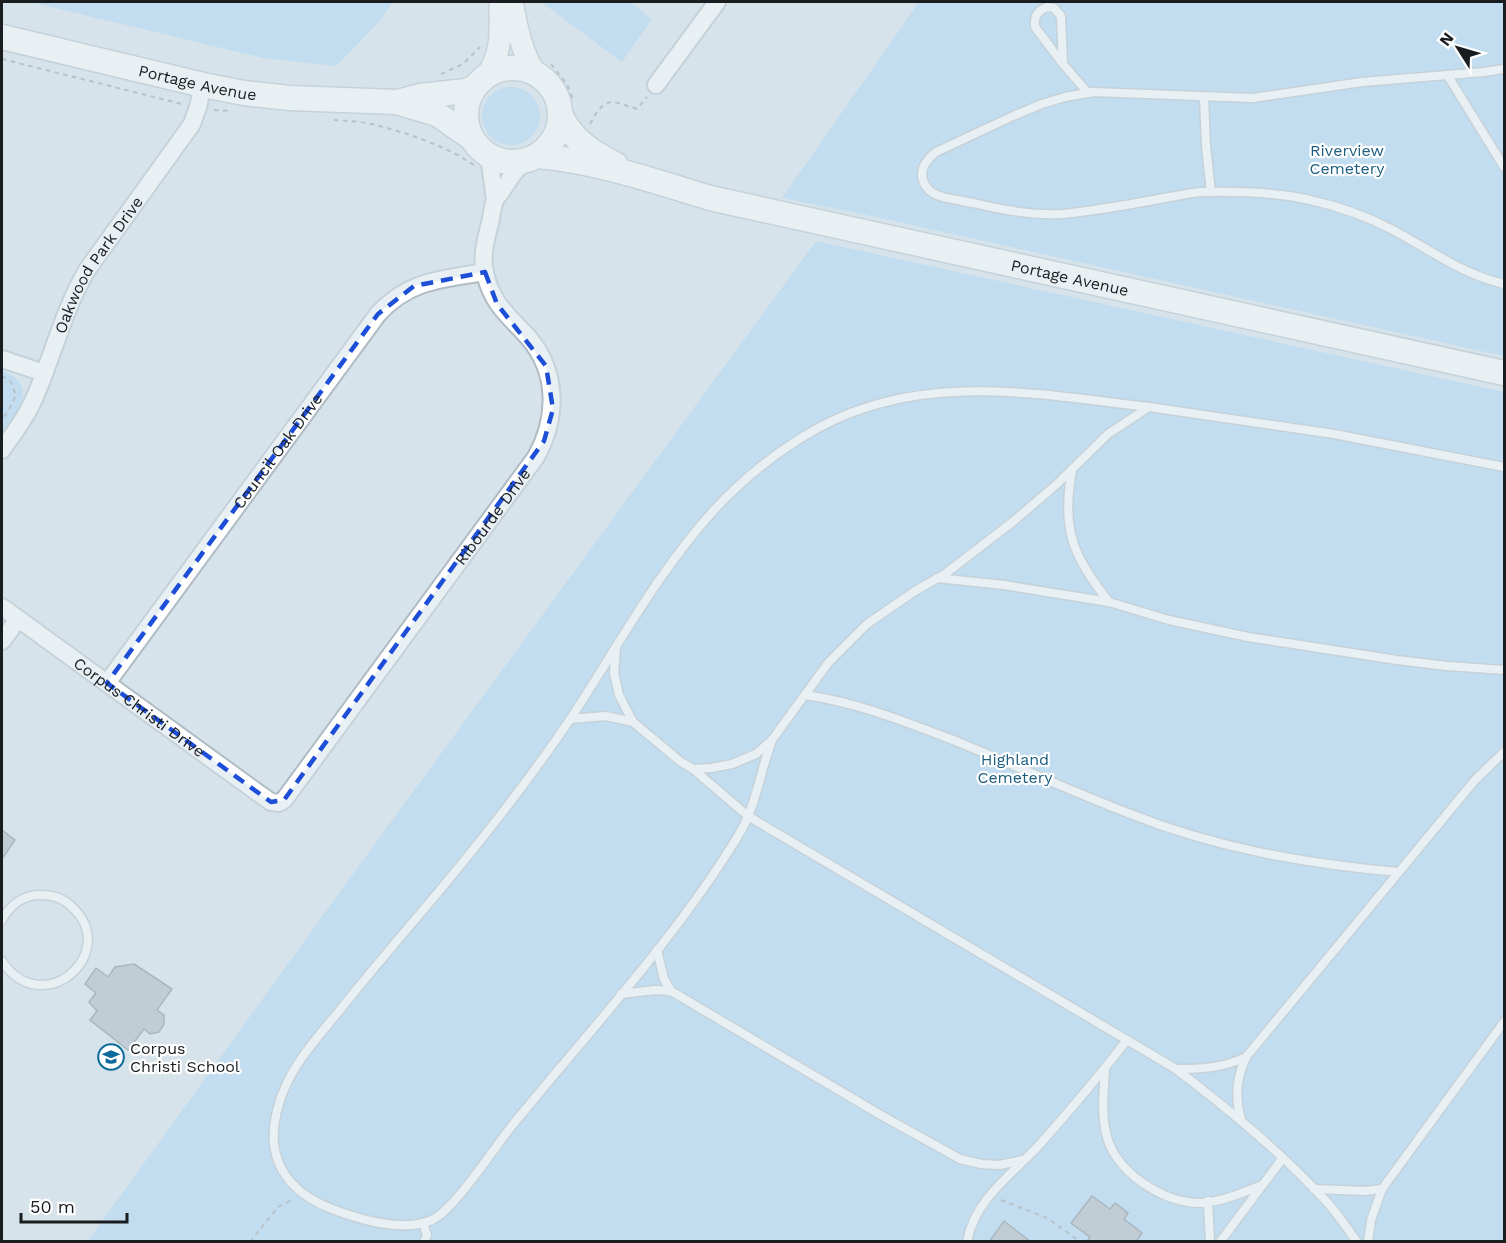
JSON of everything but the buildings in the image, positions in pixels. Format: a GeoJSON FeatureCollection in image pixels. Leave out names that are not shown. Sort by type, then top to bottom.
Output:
{"type":"FeatureCollection","features":[{"type":"Feature","properties":{"kind":"main road","name":"Portage Avenue"},"geometry":{"type":"LineString","coordinates":[[2,37],[202,86],[244,93],[290,98],[397,102],[437,114],[470,137]]}},
{"type":"Feature","properties":{"kind":"main road"},"geometry":{"type":"LineString","coordinates":[[542,68],[546,81],[554,91],[559,103],[568,110],[550,146],[532,159],[511,162],[489,156],[481,151],[470,137],[466,124],[466,111],[469,98],[481,81],[498,70],[542,68]]}},
{"type":"Feature","properties":{"kind":"main road","name":"Portage Avenue"},"geometry":{"type":"LineString","coordinates":[[397,102],[420,96],[466,91],[481,81]]}},
{"type":"Feature","properties":{"kind":"main road","name":"Portage Avenue"},"geometry":{"type":"LineString","coordinates":[[568,110],[568,132],[579,143],[638,176]]}},
{"type":"Feature","properties":{"kind":"main road","name":"Portage Avenue"},"geometry":{"type":"LineString","coordinates":[[532,159],[556,158],[638,176],[710,198],[1504,373]]}},
{"type":"Feature","properties":{"kind":"street"},"geometry":{"type":"LineString","coordinates":[[481,81],[496,61],[500,43],[500,2]]}},
{"type":"Feature","properties":{"kind":"street"},"geometry":{"type":"LineString","coordinates":[[512,2],[526,60],[542,68]]}},
{"type":"Feature","properties":{"kind":"street"},"geometry":{"type":"LineString","coordinates":[[656,85],[717,2]]}},
{"type":"Feature","properties":{"kind":"street","name":"Oakwood Park Drive"},"geometry":{"type":"LineString","coordinates":[[2,450],[25,417],[75,291],[87,270],[192,124],[202,86]]}},
{"type":"Feature","properties":{"kind":"street","name":"Ribourde Drive"},"geometry":{"type":"LineString","coordinates":[[279,803],[284,800],[381,670],[536,457],[550,425],[553,409],[551,383],[546,366],[538,351],[497,304],[485,272],[484,250],[495,200],[489,156]]}},
{"type":"Feature","properties":{"kind":"street","name":"Ribourde Drive"},"geometry":{"type":"LineString","coordinates":[[495,200],[513,172],[532,159]]}},
{"type":"Feature","properties":{"kind":"street","name":"Council Oak Drive"},"geometry":{"type":"LineString","coordinates":[[107,683],[389,302],[414,286],[428,281],[485,272]]}},
{"type":"Feature","properties":{"kind":"street"},"geometry":{"type":"LineString","coordinates":[[2,359],[44,373]]}},
{"type":"Feature","properties":{"kind":"street","name":"Corpus Christi Drive"},"geometry":{"type":"LineString","coordinates":[[2,607],[254,790],[271,802],[279,803]]}},
{"type":"Feature","properties":{"kind":"street"},"geometry":{"type":"LineString","coordinates":[[2,641],[18,619]]}},
{"type":"Feature","properties":{"kind":"lane"},"geometry":{"type":"LineString","coordinates":[[1063,64],[1061,16],[1054,8],[1041,9],[1036,14],[1035,27],[1063,64],[1088,93]]}},
{"type":"Feature","properties":{"kind":"lane"},"geometry":{"type":"LineString","coordinates":[[1504,69],[1448,76],[1362,82],[1253,98],[1088,93],[1065,97],[1013,116],[936,152],[928,158],[921,174],[924,183],[934,195],[1003,210],[1041,214],[1072,213],[1199,192],[1285,196],[1329,205],[1389,228],[1458,269],[1504,284]]}},
{"type":"Feature","properties":{"kind":"lane"},"geometry":{"type":"LineString","coordinates":[[1448,76],[1504,167]]}},
{"type":"Feature","properties":{"kind":"lane"},"geometry":{"type":"LineString","coordinates":[[1204,96],[1211,192]]}},
{"type":"Feature","properties":{"kind":"lane"},"geometry":{"type":"LineString","coordinates":[[772,740],[763,763],[754,803],[741,832],[712,874],[657,950],[534,1099],[450,1206],[435,1219],[410,1225],[366,1220],[328,1208],[293,1186],[279,1162],[274,1144],[274,1123],[288,1080],[323,1030],[475,847],[570,719],[642,603],[716,508],[775,456],[816,429],[847,414],[885,401],[968,390],[1003,390],[1149,407],[1334,434],[1504,467]]}},
{"type":"Feature","properties":{"kind":"lane"},"geometry":{"type":"LineString","coordinates":[[693,769],[732,764],[756,754],[772,740],[828,663],[867,624],[891,606],[937,578],[1015,520],[1108,434],[1149,407]]}},
{"type":"Feature","properties":{"kind":"lane"},"geometry":{"type":"LineString","coordinates":[[1072,469],[1068,490],[1072,543],[1079,560],[1109,602]]}},
{"type":"Feature","properties":{"kind":"lane"},"geometry":{"type":"LineString","coordinates":[[937,578],[1004,585],[1109,602],[1169,620],[1248,637],[1407,661],[1504,670]]}},
{"type":"Feature","properties":{"kind":"lane"},"geometry":{"type":"LineString","coordinates":[[616,647],[614,673],[620,695],[633,722],[748,816],[1176,1069],[1241,1121],[1314,1189],[1327,1202],[1357,1242]]}},
{"type":"Feature","properties":{"kind":"lane"},"geometry":{"type":"LineString","coordinates":[[805,695],[827,698],[902,720],[1013,764],[1129,814],[1201,839],[1230,847],[1304,860],[1399,872]]}},
{"type":"Feature","properties":{"kind":"lane"},"geometry":{"type":"LineString","coordinates":[[570,719],[606,716],[633,722]]}},
{"type":"Feature","properties":{"kind":"lane"},"geometry":{"type":"LineString","coordinates":[[1241,1121],[1236,1094],[1239,1074],[1246,1057],[1475,780],[1504,752]]}},
{"type":"Feature","properties":{"kind":"lane"},"geometry":{"type":"LineString","coordinates":[[2,920],[6,911],[20,900],[35,894],[52,895],[68,902],[80,914],[87,929],[87,946],[82,962],[71,975],[57,984],[40,986],[23,982],[9,973],[2,961]]}},
{"type":"Feature","properties":{"kind":"lane"},"geometry":{"type":"LineString","coordinates":[[657,950],[664,979],[671,991]]}},
{"type":"Feature","properties":{"kind":"lane"},"geometry":{"type":"LineString","coordinates":[[621,994],[655,990],[671,991],[879,1114],[960,1159],[999,1165],[1023,1160]]}},
{"type":"Feature","properties":{"kind":"lane"},"geometry":{"type":"LineString","coordinates":[[1368,1242],[1371,1220],[1382,1189],[1504,1022]]}},
{"type":"Feature","properties":{"kind":"lane"},"geometry":{"type":"LineString","coordinates":[[967,1242],[977,1216],[990,1195],[1039,1145],[1127,1040]]}},
{"type":"Feature","properties":{"kind":"lane"},"geometry":{"type":"LineString","coordinates":[[1176,1069],[1201,1069],[1230,1065],[1246,1057]]}},
{"type":"Feature","properties":{"kind":"lane"},"geometry":{"type":"LineString","coordinates":[[1105,1068],[1102,1103],[1106,1134],[1117,1156],[1133,1176],[1151,1189],[1175,1199],[1200,1203],[1231,1197],[1262,1185]]}},
{"type":"Feature","properties":{"kind":"lane"},"geometry":{"type":"LineString","coordinates":[[1220,1242],[1282,1159]]}},
{"type":"Feature","properties":{"kind":"lane"},"geometry":{"type":"LineString","coordinates":[[1314,1189],[1365,1191],[1382,1189]]}},
{"type":"Feature","properties":{"kind":"lane"},"geometry":{"type":"LineString","coordinates":[[1208,1201],[1210,1242]]}},
{"type":"Feature","properties":{"kind":"lane"},"geometry":{"type":"LineString","coordinates":[[423,1222],[427,1234],[424,1242]]}},
{"type":"Feature","properties":{"kind":"path"},"geometry":{"type":"LineString","coordinates":[[436,76],[463,64],[485,42]]}},
{"type":"Feature","properties":{"kind":"path"},"geometry":{"type":"LineString","coordinates":[[542,68],[567,84],[568,110]]}},
{"type":"Feature","properties":{"kind":"path"},"geometry":{"type":"LineString","coordinates":[[586,128],[604,104],[613,101],[637,109],[656,85]]}},
{"type":"Feature","properties":{"kind":"path"},"geometry":{"type":"LineString","coordinates":[[2,376],[15,387],[16,394],[2,421]]}},
{"type":"Feature","properties":{"kind":"path"},"geometry":{"type":"LineString","coordinates":[[250,1242],[278,1208],[303,1194]]}},
{"type":"Feature","properties":{"kind":"path"},"geometry":{"type":"LineString","coordinates":[[990,1195],[1047,1218],[1081,1242]]}},
{"type":"Feature","properties":{"kind":"highlighted area"},"geometry":{"type":"Polygon","coordinates":[[[485,272],[497,304],[546,366],[553,409],[544,441],[284,800],[271,802],[107,683],[378,314],[414,286],[485,272]]]}},
{"type":"Feature","properties":{"kind":"green space"},"geometry":{"type":"Polygon","coordinates":[[[30,2],[393,2],[380,21],[336,66],[263,58],[30,2]]]}},
{"type":"Feature","properties":{"kind":"green space"},"geometry":{"type":"Polygon","coordinates":[[[541,2],[630,2],[652,19],[622,62],[541,2]]]}},
{"type":"Feature","properties":{"kind":"green space","name":"Riverview Cemetery"},"geometry":{"type":"Polygon","coordinates":[[[919,2],[1504,2],[1504,356],[782,198],[919,2]]]}},
{"type":"Feature","properties":{"kind":"green space"},"geometry":{"type":"Polygon","coordinates":[[[511,87],[522,89],[535,100],[540,116],[538,127],[527,140],[511,145],[500,143],[487,132],[482,116],[484,105],[495,92],[511,87]]]}},
{"type":"Feature","properties":{"kind":"green space","name":"Highland Cemetery"},"geometry":{"type":"Polygon","coordinates":[[[816,241],[1504,392],[1504,1241],[87,1242],[350,878],[816,241]]]}},
{"type":"Feature","properties":{"kind":"green space"},"geometry":{"type":"Polygon","coordinates":[[[2,371],[14,377],[21,384],[23,391],[19,409],[2,436],[2,371]]]}},
{"type":"Feature","properties":{"kind":"place","name":"Corpus Christi School"},"geometry":{"type":"Point","coordinates":[111,1057]}}]}
